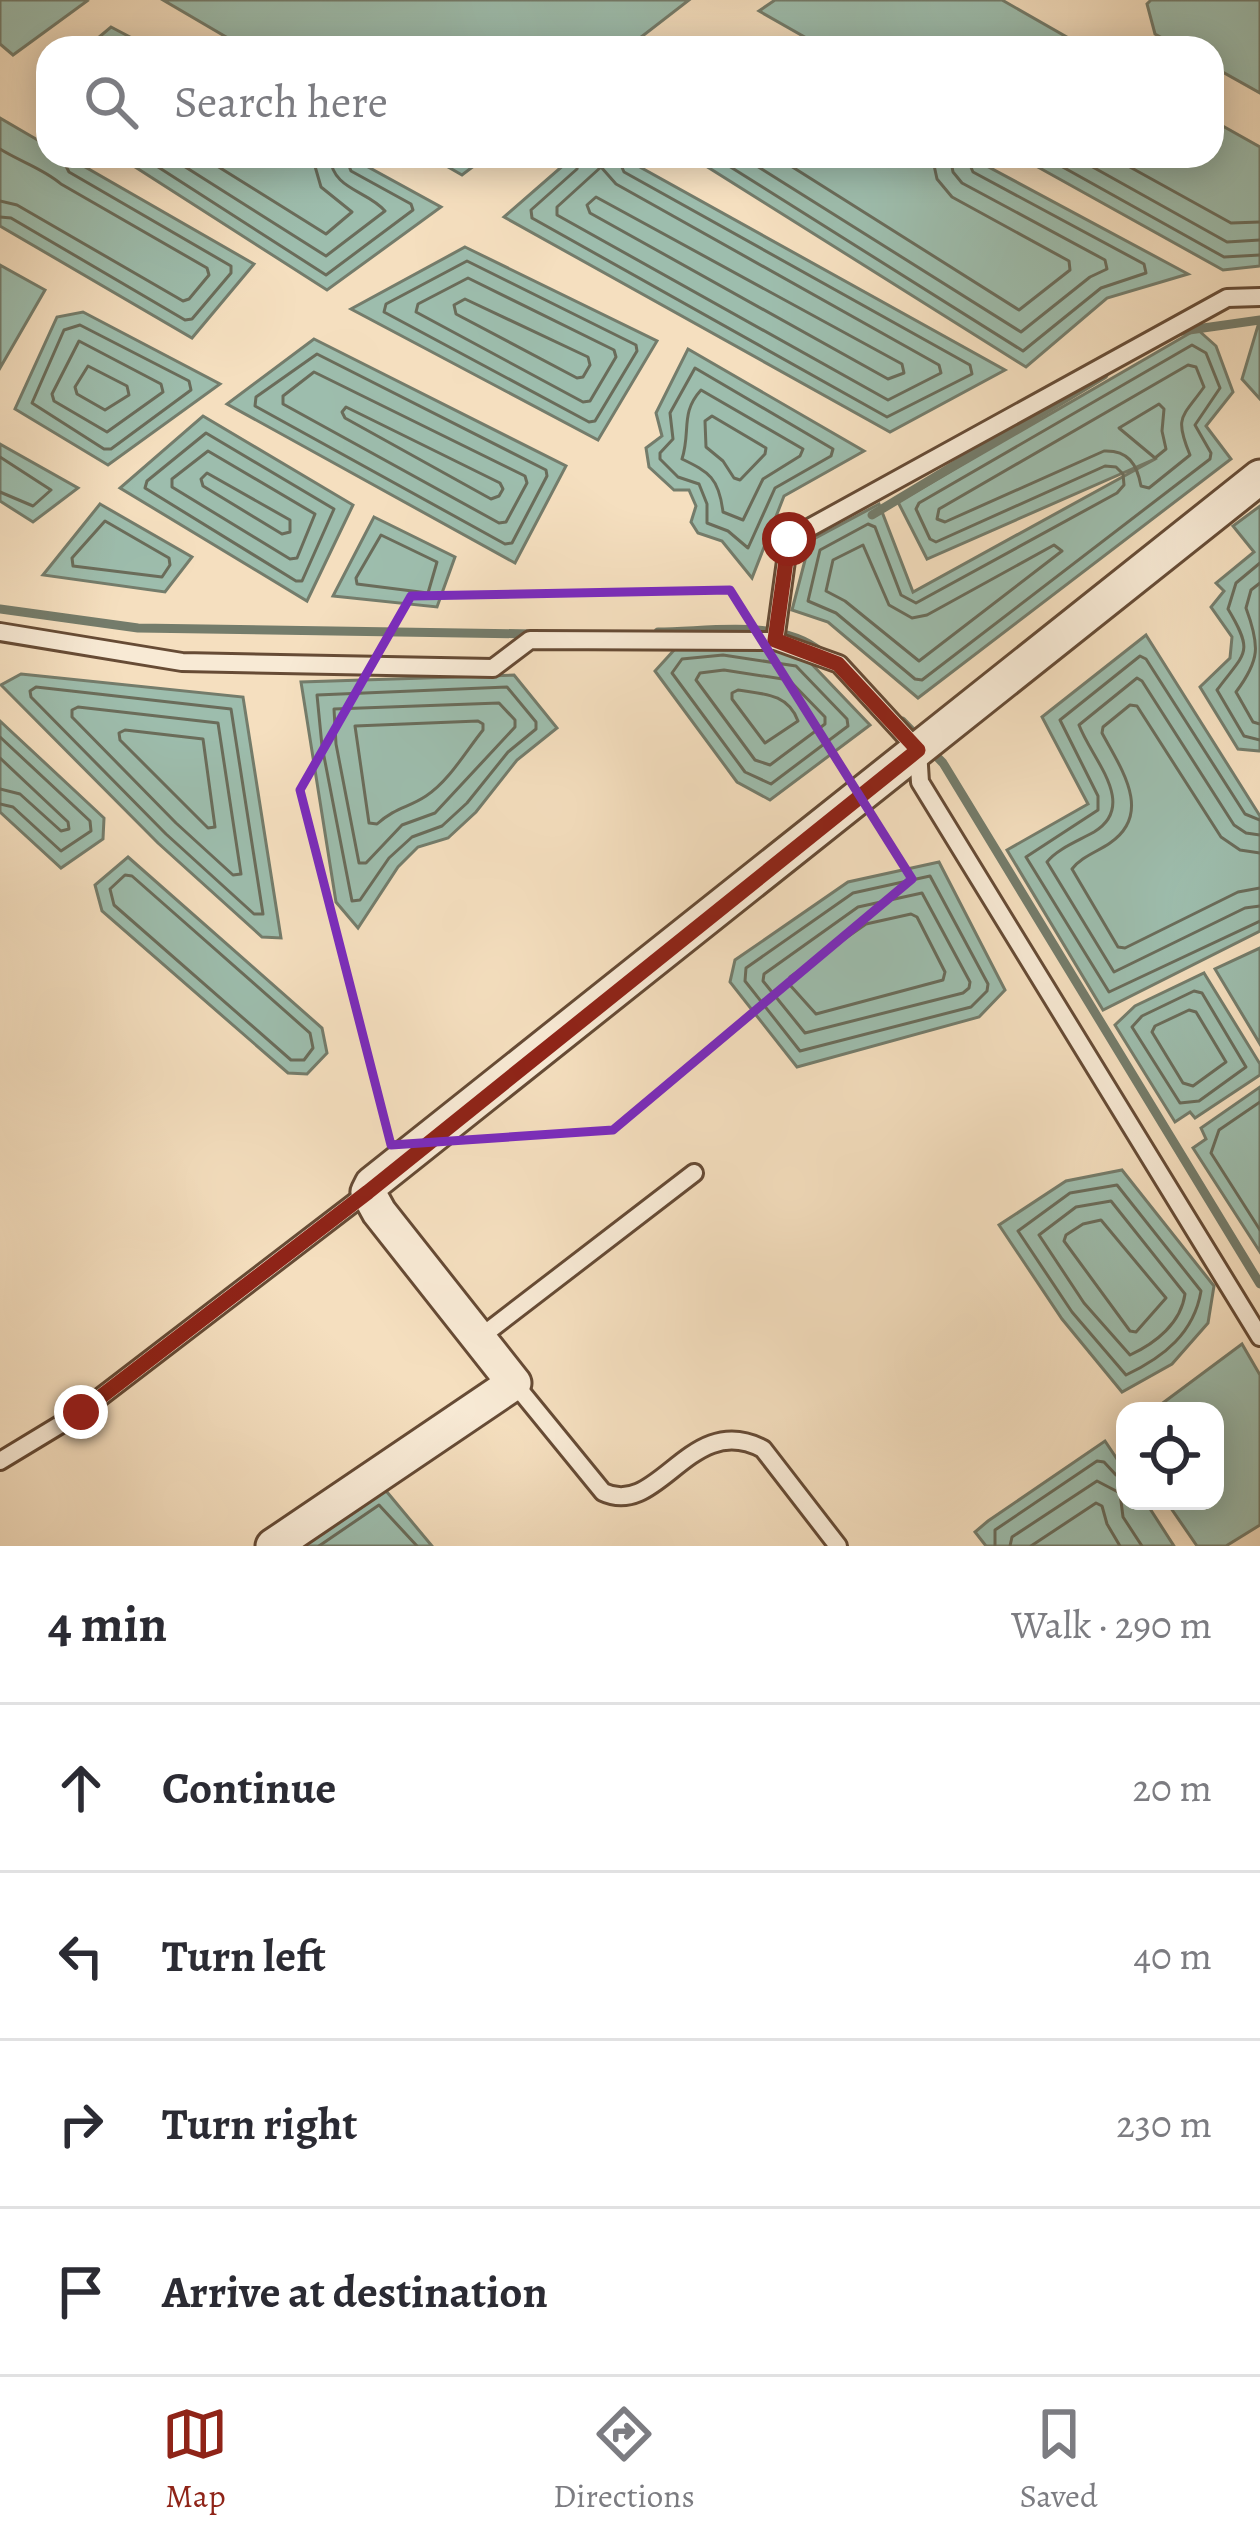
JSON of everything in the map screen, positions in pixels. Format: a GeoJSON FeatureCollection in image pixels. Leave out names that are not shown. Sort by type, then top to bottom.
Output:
{"type":"FeatureCollection","features":[{"type":"Feature","properties":{"kind":"street"},"geometry":{"type":"LineString","coordinates":[[273,1546],[514,1383],[368,1192],[1260,477]]}},
{"type":"Feature","properties":{"kind":"lane"},"geometry":{"type":"LineString","coordinates":[[775,640],[789,539],[1227,298],[1260,297]]}},
{"type":"Feature","properties":{"kind":"lane"},"geometry":{"type":"LineString","coordinates":[[0,632],[182,662],[493,668],[530,640],[775,640],[838,664],[918,750],[920,782],[1260,1337]]}},
{"type":"Feature","properties":{"kind":"lane"},"geometry":{"type":"LineString","coordinates":[[478,1339],[694,1173]]}},
{"type":"Feature","properties":{"kind":"lane"},"geometry":{"type":"LineString","coordinates":[[0,1461],[81,1412],[368,1192]]}},
{"type":"Feature","properties":{"kind":"lane"},"geometry":{"type":"LineString","coordinates":[[514,1383],[603,1492],[623,1498],[637,1494],[704,1444],[746,1440],[763,1449],[838,1546]]}},
{"type":"Feature","properties":{"kind":"highlighted area"},"geometry":{"type":"Polygon","coordinates":[[[730,590],[912,879],[613,1130],[391,1145],[300,790],[411,596],[730,590]]]}},
{"type":"Feature","properties":{"kind":"water"},"geometry":{"type":"Polygon","coordinates":[[[0,0],[87,1],[13,55],[0,44],[0,0]]]}},
{"type":"Feature","properties":{"kind":"water"},"geometry":{"type":"Polygon","coordinates":[[[163,0],[689,0],[642,36],[224,36],[163,0]]]}},
{"type":"Feature","properties":{"kind":"water"},"geometry":{"type":"Polygon","coordinates":[[[775,0],[1002,0],[1065,36],[803,36],[759,11],[775,0]]]}},
{"type":"Feature","properties":{"kind":"water"},"geometry":{"type":"Polygon","coordinates":[[[1151,0],[1260,0],[1260,93],[1224,73],[1224,36],[1159,36],[1147,4],[1151,0]]]}},
{"type":"Feature","properties":{"kind":"water"},"geometry":{"type":"Polygon","coordinates":[[[111,27],[128,36],[100,36],[111,27]]]}},
{"type":"Feature","properties":{"kind":"water"},"geometry":{"type":"Polygon","coordinates":[[[0,118],[36,139],[36,168],[87,168],[254,264],[192,338],[0,226],[0,118]]]}},
{"type":"Feature","properties":{"kind":"water"},"geometry":{"type":"Polygon","coordinates":[[[1224,127],[1260,147],[1260,266],[1223,270],[1040,168],[1224,168],[1224,127]]]}},
{"type":"Feature","properties":{"kind":"water"},"geometry":{"type":"Polygon","coordinates":[[[137,168],[370,168],[441,207],[327,290],[137,168]]]}},
{"type":"Feature","properties":{"kind":"water"},"geometry":{"type":"Polygon","coordinates":[[[560,168],[642,168],[1005,370],[890,432],[504,217],[560,168]]]}},
{"type":"Feature","properties":{"kind":"water"},"geometry":{"type":"Polygon","coordinates":[[[709,168],[990,168],[1188,274],[1107,298],[1026,367],[709,168]]]}},
{"type":"Feature","properties":{"kind":"water"},"geometry":{"type":"Polygon","coordinates":[[[465,247],[657,341],[598,440],[351,309],[465,247]]]}},
{"type":"Feature","properties":{"kind":"water"},"geometry":{"type":"Polygon","coordinates":[[[0,265],[45,290],[0,368],[0,265]]]}},
{"type":"Feature","properties":{"kind":"water"},"geometry":{"type":"Polygon","coordinates":[[[83,312],[220,384],[108,465],[15,409],[57,317],[83,312]]]}},
{"type":"Feature","properties":{"kind":"water"},"geometry":{"type":"Polygon","coordinates":[[[1260,319],[1260,399],[1242,379],[1260,319]]]}},
{"type":"Feature","properties":{"kind":"water"},"geometry":{"type":"Polygon","coordinates":[[[1197,329],[1216,346],[1233,392],[1206,426],[1231,459],[918,698],[828,622],[792,610],[810,541],[879,504],[913,592],[1157,458],[927,559],[898,502],[1197,329]]]}},
{"type":"Feature","properties":{"kind":"water"},"geometry":{"type":"Polygon","coordinates":[[[314,339],[566,466],[515,563],[227,404],[314,339]]]}},
{"type":"Feature","properties":{"kind":"water"},"geometry":{"type":"Polygon","coordinates":[[[688,349],[864,451],[784,496],[752,578],[722,541],[698,533],[691,522],[696,506],[689,490],[674,490],[649,467],[646,448],[662,436],[656,413],[688,349]]]}},
{"type":"Feature","properties":{"kind":"water"},"geometry":{"type":"Polygon","coordinates":[[[203,416],[353,505],[307,601],[120,488],[203,416]]]}},
{"type":"Feature","properties":{"kind":"water"},"geometry":{"type":"Polygon","coordinates":[[[0,444],[78,488],[33,522],[0,501],[0,444]]]}},
{"type":"Feature","properties":{"kind":"water"},"geometry":{"type":"Polygon","coordinates":[[[100,504],[192,557],[165,592],[43,575],[100,504]]]}},
{"type":"Feature","properties":{"kind":"water"},"geometry":{"type":"Polygon","coordinates":[[[1260,506],[1259,751],[1238,749],[1200,687],[1230,658],[1232,637],[1211,607],[1224,591],[1216,583],[1254,552],[1233,526],[1260,506]]]}},
{"type":"Feature","properties":{"kind":"water"},"geometry":{"type":"Polygon","coordinates":[[[374,517],[455,557],[437,607],[333,596],[374,517]]]}},
{"type":"Feature","properties":{"kind":"water"},"geometry":{"type":"Polygon","coordinates":[[[1146,635],[1260,816],[1260,931],[1103,1010],[1007,850],[1088,804],[1042,717],[1146,635]]]}},
{"type":"Feature","properties":{"kind":"water"},"geometry":{"type":"Polygon","coordinates":[[[723,643],[802,654],[870,725],[770,800],[737,782],[655,671],[676,648],[723,643]]]}},
{"type":"Feature","properties":{"kind":"water"},"geometry":{"type":"Polygon","coordinates":[[[21,674],[243,697],[281,938],[262,937],[158,843],[1,685],[21,674]]]}},
{"type":"Feature","properties":{"kind":"water"},"geometry":{"type":"Polygon","coordinates":[[[514,675],[557,728],[517,760],[476,812],[448,838],[418,847],[398,867],[358,928],[336,902],[301,682],[514,675]]]}},
{"type":"Feature","properties":{"kind":"water"},"geometry":{"type":"Polygon","coordinates":[[[0,721],[104,818],[103,839],[61,868],[0,812],[0,721]]]}},
{"type":"Feature","properties":{"kind":"water"},"geometry":{"type":"Polygon","coordinates":[[[128,857],[322,1028],[327,1053],[307,1074],[288,1073],[102,911],[95,885],[128,857]]]}},
{"type":"Feature","properties":{"kind":"water"},"geometry":{"type":"Polygon","coordinates":[[[939,862],[1005,990],[979,1017],[797,1067],[730,982],[735,960],[848,882],[939,862]]]}},
{"type":"Feature","properties":{"kind":"water"},"geometry":{"type":"Polygon","coordinates":[[[1260,948],[1260,1044],[1215,969],[1260,948]]]}},
{"type":"Feature","properties":{"kind":"water"},"geometry":{"type":"Polygon","coordinates":[[[1204,973],[1260,1064],[1260,1075],[1195,1118],[1190,1112],[1175,1122],[1115,1025],[1135,1006],[1204,973]]]}},
{"type":"Feature","properties":{"kind":"water"},"geometry":{"type":"Polygon","coordinates":[[[1260,1087],[1260,1252],[1193,1148],[1206,1139],[1201,1128],[1260,1087]]]}},
{"type":"Feature","properties":{"kind":"water"},"geometry":{"type":"Polygon","coordinates":[[[1122,1170],[1214,1286],[1208,1323],[1172,1364],[1122,1392],[1062,1319],[999,1225],[1066,1181],[1122,1170]]]}},
{"type":"Feature","properties":{"kind":"water"},"geometry":{"type":"Polygon","coordinates":[[[1242,1344],[1260,1375],[1260,1525],[1226,1546],[1197,1546],[1172,1510],[1224,1510],[1224,1402],[1164,1402],[1242,1344]]]}},
{"type":"Feature","properties":{"kind":"water"},"geometry":{"type":"Polygon","coordinates":[[[1105,1441],[1116,1458],[1116,1510],[1151,1510],[1174,1546],[986,1546],[975,1532],[1105,1441]]]}},
{"type":"Feature","properties":{"kind":"water"},"geometry":{"type":"Polygon","coordinates":[[[382,1486],[432,1546],[302,1546],[382,1486]]]}},
{"type":"Feature","properties":{"kind":"waterway"},"geometry":{"type":"LineString","coordinates":[[1175,332],[1260,320]]}},
{"type":"Feature","properties":{"kind":"waterway"},"geometry":{"type":"LineString","coordinates":[[872,515],[1104,375]]}},
{"type":"Feature","properties":{"kind":"waterway"},"geometry":{"type":"LineString","coordinates":[[0,609],[138,628],[533,634]]}},
{"type":"Feature","properties":{"kind":"waterway"},"geometry":{"type":"LineString","coordinates":[[658,632],[765,631],[804,641],[821,652]]}},
{"type":"Feature","properties":{"kind":"waterway"},"geometry":{"type":"LineString","coordinates":[[902,721],[943,763],[1260,1284]]}},
{"type":"Feature","properties":{"kind":"route"},"geometry":{"type":"LineString","coordinates":[[81,1412],[368,1192],[372,1184],[918,750],[838,664],[775,640],[789,539]]}}]}
